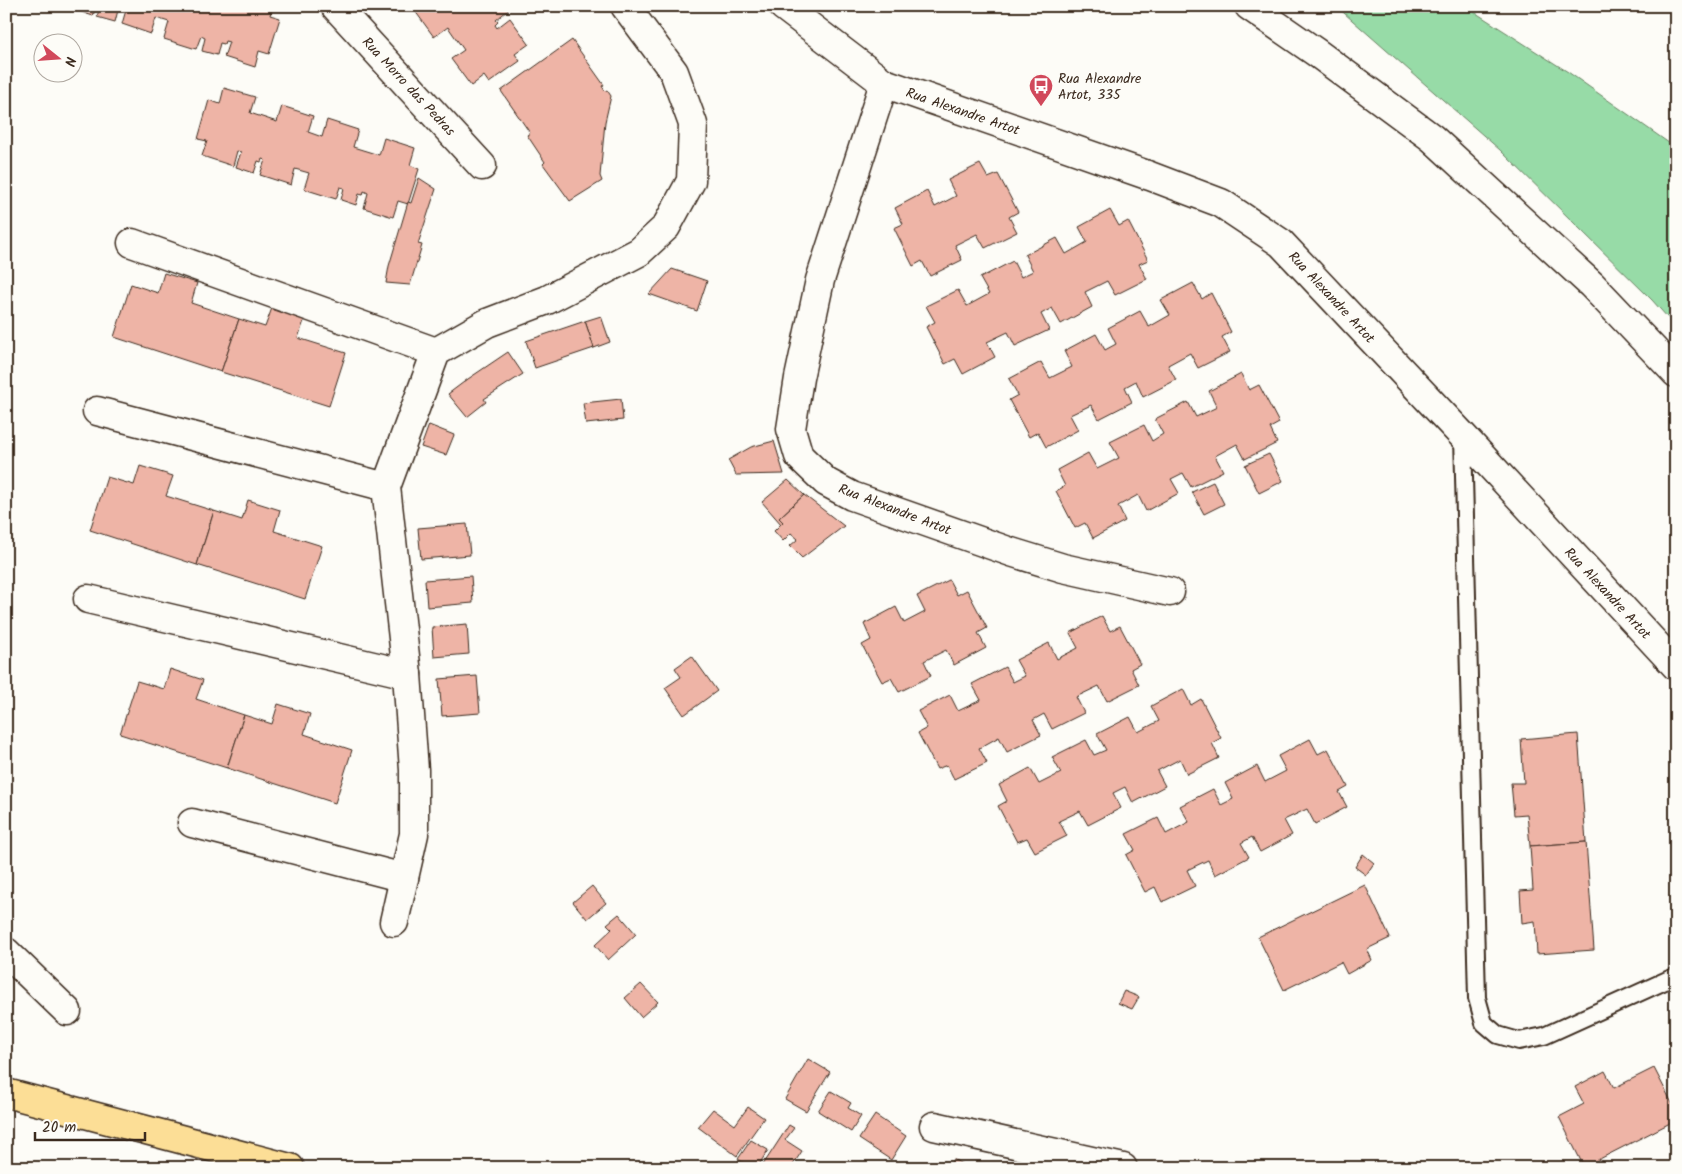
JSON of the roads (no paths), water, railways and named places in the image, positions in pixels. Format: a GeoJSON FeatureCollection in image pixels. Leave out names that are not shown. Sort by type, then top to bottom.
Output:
{"type":"FeatureCollection","features":[{"type":"Feature","properties":{"kind":"highway"},"geometry":{"type":"LineString","coordinates":[[6,1093],[290,1168]]}},
{"type":"Feature","properties":{"kind":"street","name":"Rua Morro das Pedras"},"geometry":{"type":"LineString","coordinates":[[335,6],[482,166]]}},
{"type":"Feature","properties":{"kind":"street"},"geometry":{"type":"LineString","coordinates":[[394,922],[414,834],[414,770],[407,674],[386,487],[436,352],[487,323],[546,300],[639,252],[666,227],[691,181],[693,124],[674,72],[625,6]]}},
{"type":"Feature","properties":{"kind":"street","name":"Rua Alexandre Artot"},"geometry":{"type":"LineString","coordinates":[[783,6],[884,83],[1150,176],[1221,203],[1281,243],[1676,666]]}},
{"type":"Feature","properties":{"kind":"street"},"geometry":{"type":"LineString","coordinates":[[1249,6],[1317,53],[1432,138],[1592,285],[1676,373]]}},
{"type":"Feature","properties":{"kind":"street","name":"Rua Alexandre Artot"},"geometry":{"type":"LineString","coordinates":[[884,83],[818,290],[799,378],[791,429],[800,456],[826,482],[852,496],[1011,552],[1063,568],[1170,592]]}},
{"type":"Feature","properties":{"kind":"street"},"geometry":{"type":"LineString","coordinates":[[132,243],[436,352]]}},
{"type":"Feature","properties":{"kind":"street"},"geometry":{"type":"LineString","coordinates":[[96,411],[386,487]]}},
{"type":"Feature","properties":{"kind":"street"},"geometry":{"type":"LineString","coordinates":[[88,599],[407,674]]}},
{"type":"Feature","properties":{"kind":"street"},"geometry":{"type":"LineString","coordinates":[[192,823],[404,878]]}},
{"type":"Feature","properties":{"kind":"street"},"geometry":{"type":"LineString","coordinates":[[6,952],[67,1011]]}},
{"type":"Feature","properties":{"kind":"street"},"geometry":{"type":"LineString","coordinates":[[934,1126],[1123,1168]]}},
{"type":"Feature","properties":{"kind":"lane"},"geometry":{"type":"LineString","coordinates":[[1463,436],[1478,998],[1484,1023],[1498,1034],[1519,1041],[1544,1036],[1676,976]]}},
{"type":"Feature","properties":{"kind":"place","name":"Rua Alexandre Artot, 335"},"geometry":{"type":"Point","coordinates":[1041,107]}}]}
